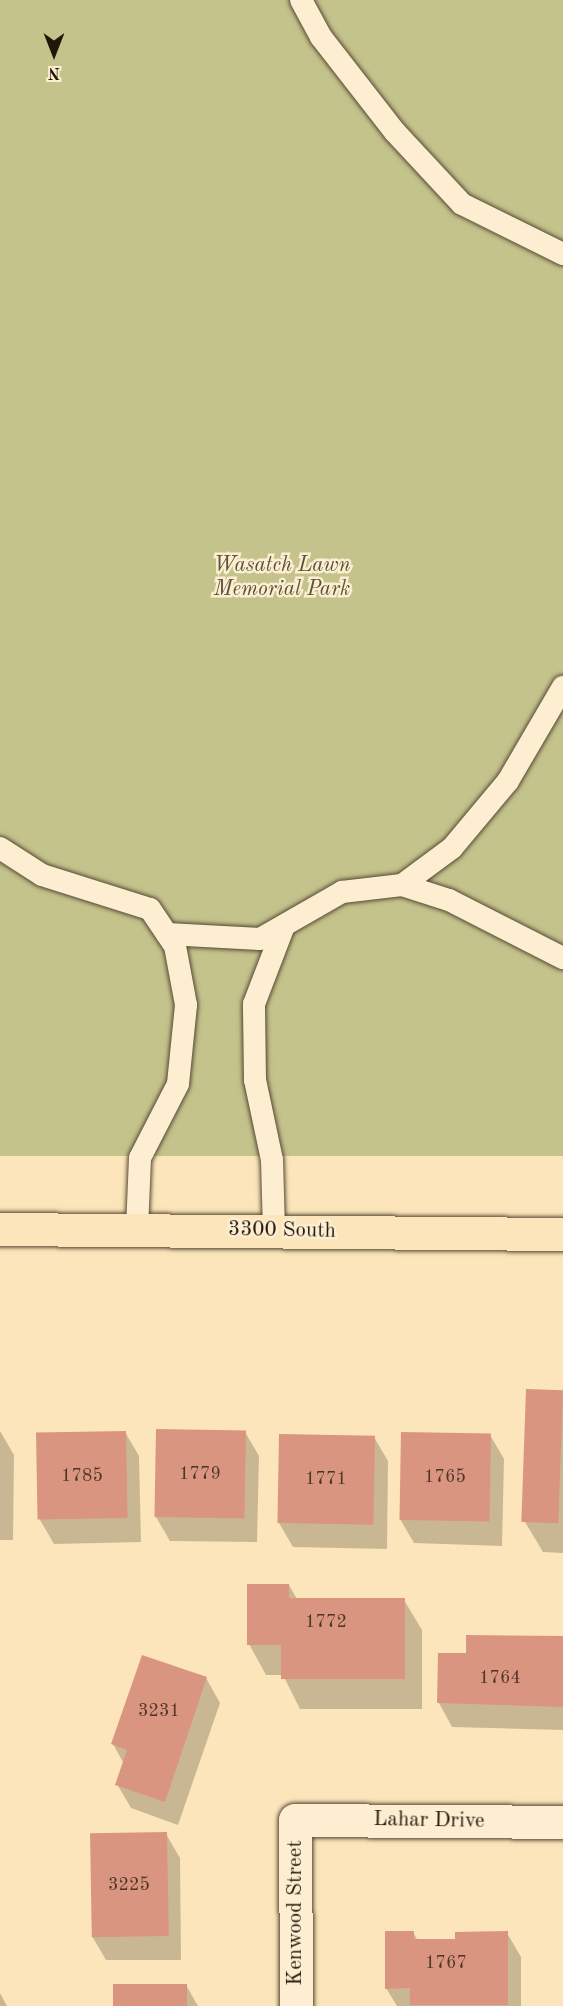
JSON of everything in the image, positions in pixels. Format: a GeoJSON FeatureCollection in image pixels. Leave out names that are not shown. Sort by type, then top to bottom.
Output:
{"type":"FeatureCollection","features":[{"type":"Feature","properties":{"kind":"main road","name":"3300 South"},"geometry":{"type":"LineString","coordinates":[[0,1229],[563,1234]]}},
{"type":"Feature","properties":{"kind":"street","name":"Lahar Drive"},"geometry":{"type":"LineString","coordinates":[[295,1820],[563,1822]]}},
{"type":"Feature","properties":{"kind":"street","name":"Kenwood Street"},"geometry":{"type":"LineString","coordinates":[[295,1820],[296,2006]]}},
{"type":"Feature","properties":{"kind":"lane"},"geometry":{"type":"LineString","coordinates":[[301,0],[321,37],[395,132],[462,204],[563,254]]}},
{"type":"Feature","properties":{"kind":"lane"},"geometry":{"type":"LineString","coordinates":[[402,885],[452,848],[508,781],[563,687]]}},
{"type":"Feature","properties":{"kind":"lane"},"geometry":{"type":"LineString","coordinates":[[0,848],[42,874],[150,909],[175,946],[186,1005],[178,1084],[140,1158],[137,1230]]}},
{"type":"Feature","properties":{"kind":"lane"},"geometry":{"type":"LineString","coordinates":[[167,934],[260,939],[342,892],[402,885],[449,900],[563,958]]}},
{"type":"Feature","properties":{"kind":"lane"},"geometry":{"type":"LineString","coordinates":[[274,1232],[272,1160],[255,1080],[254,1004],[284,926]]}},
{"type":"Feature","properties":{"kind":"green space","name":"Wasatch Lawn Memorial Park"},"geometry":{"type":"Polygon","coordinates":[[[0,0],[563,0],[563,1156],[0,1156],[0,0]]]}},
{"type":"Feature","properties":{"kind":"building"},"geometry":{"type":"Polygon","coordinates":[[[526,1389],[563,1390],[558,1523],[521,1522],[526,1389]]]}},
{"type":"Feature","properties":{"kind":"building"},"geometry":{"type":"Polygon","coordinates":[[[156,1429],[246,1431],[244,1519],[154,1517],[156,1429]]]}},
{"type":"Feature","properties":{"kind":"building"},"geometry":{"type":"Polygon","coordinates":[[[126,1431],[128,1518],[38,1520],[36,1433],[126,1431]]]}},
{"type":"Feature","properties":{"kind":"building"},"geometry":{"type":"Polygon","coordinates":[[[401,1432],[491,1434],[489,1522],[399,1520],[401,1432]]]}},
{"type":"Feature","properties":{"kind":"building"},"geometry":{"type":"Polygon","coordinates":[[[279,1434],[375,1436],[373,1525],[277,1523],[279,1434]]]}},
{"type":"Feature","properties":{"kind":"building"},"geometry":{"type":"Polygon","coordinates":[[[247,1584],[289,1584],[289,1598],[405,1598],[405,1679],[281,1679],[281,1645],[247,1645],[247,1584]]]}},
{"type":"Feature","properties":{"kind":"building"},"geometry":{"type":"Polygon","coordinates":[[[466,1635],[563,1636],[563,1707],[437,1703],[438,1653],[466,1653],[466,1635]]]}},
{"type":"Feature","properties":{"kind":"building"},"geometry":{"type":"Polygon","coordinates":[[[142,1655],[207,1677],[165,1802],[115,1785],[127,1750],[111,1744],[142,1655]]]}},
{"type":"Feature","properties":{"kind":"building"},"geometry":{"type":"Polygon","coordinates":[[[167,1832],[169,1936],[92,1937],[90,1833],[167,1832]]]}},
{"type":"Feature","properties":{"kind":"building"},"geometry":{"type":"Polygon","coordinates":[[[385,1931],[414,1931],[414,1939],[455,1939],[455,1932],[508,1931],[508,2005],[410,2005],[410,1988],[385,1989],[385,1931]]]}},
{"type":"Feature","properties":{"kind":"building"},"geometry":{"type":"Polygon","coordinates":[[[113,1984],[187,1984],[187,2006],[113,2006],[113,1984]]]}}]}
